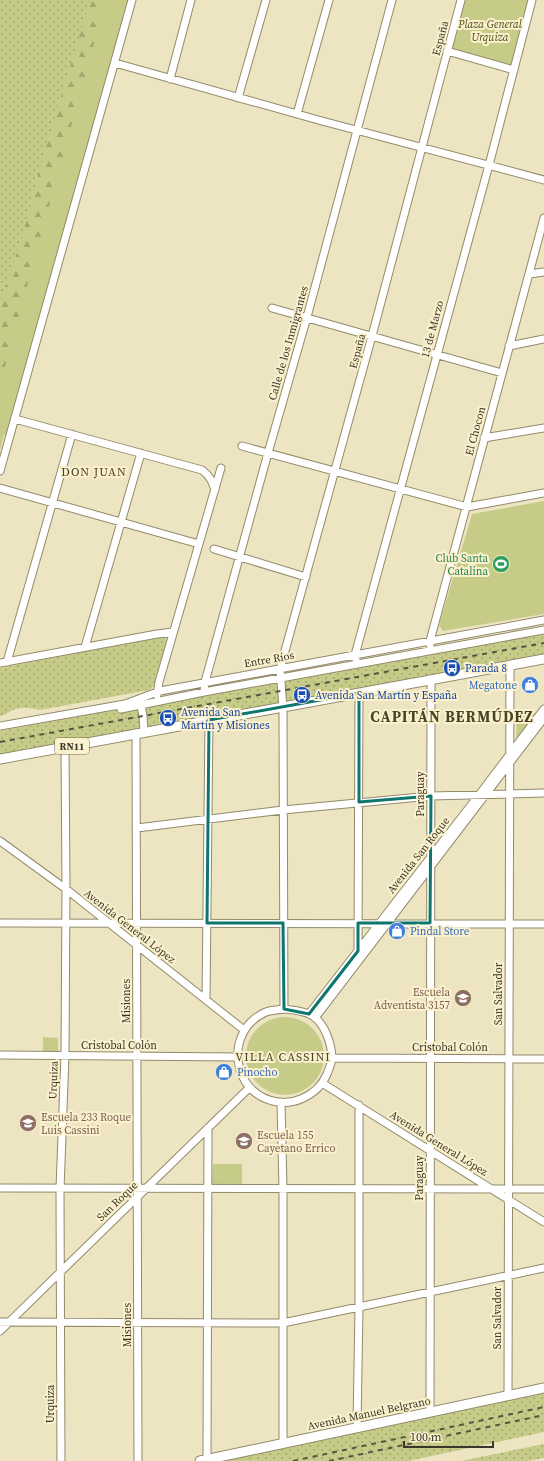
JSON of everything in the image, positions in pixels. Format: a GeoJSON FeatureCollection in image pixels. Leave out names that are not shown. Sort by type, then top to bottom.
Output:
{"type":"FeatureCollection","features":[{"type":"Feature","properties":{"kind":"main road","name":"RN11"},"geometry":{"type":"LineString","coordinates":[[0,759],[544,659]]}},
{"type":"Feature","properties":{"kind":"main road","name":"Avenida Manuel Belgrano"},"geometry":{"type":"LineString","coordinates":[[203,1460],[544,1388]]}},
{"type":"Feature","properties":{"kind":"street"},"geometry":{"type":"LineString","coordinates":[[0,471],[132,0]]}},
{"type":"Feature","properties":{"kind":"street"},"geometry":{"type":"LineString","coordinates":[[170,79],[192,0]]}},
{"type":"Feature","properties":{"kind":"street"},"geometry":{"type":"LineString","coordinates":[[238,98],[266,0]]}},
{"type":"Feature","properties":{"kind":"street"},"geometry":{"type":"LineString","coordinates":[[297,114],[329,0]]}},
{"type":"Feature","properties":{"kind":"street","name":"Calle de los Inmigrantes"},"geometry":{"type":"LineString","coordinates":[[204,692],[205,682],[307,317],[392,0]]}},
{"type":"Feature","properties":{"kind":"street","name":"España"},"geometry":{"type":"LineString","coordinates":[[284,1008],[283,708],[280,669],[336,471],[423,148],[461,0]]}},
{"type":"Feature","properties":{"kind":"street","name":"13 de Marzo"},"geometry":{"type":"LineString","coordinates":[[357,664],[355,655],[436,354],[489,165],[532,0]]}},
{"type":"Feature","properties":{"kind":"street"},"geometry":{"type":"LineString","coordinates":[[447,51],[514,70]]}},
{"type":"Feature","properties":{"kind":"street"},"geometry":{"type":"LineString","coordinates":[[115,63],[238,98],[544,180]]}},
{"type":"Feature","properties":{"kind":"street","name":"El Chocon"},"geometry":{"type":"LineString","coordinates":[[430,651],[430,641],[544,218]]}},
{"type":"Feature","properties":{"kind":"street"},"geometry":{"type":"LineString","coordinates":[[529,274],[544,272]]}},
{"type":"Feature","properties":{"kind":"street"},"geometry":{"type":"LineString","coordinates":[[272,308],[502,373]]}},
{"type":"Feature","properties":{"kind":"street"},"geometry":{"type":"LineString","coordinates":[[509,346],[544,339]]}},
{"type":"Feature","properties":{"kind":"street"},"geometry":{"type":"LineString","coordinates":[[14,419],[202,470],[212,481],[215,490]]}},
{"type":"Feature","properties":{"kind":"street"},"geometry":{"type":"LineString","coordinates":[[484,438],[544,428]]}},
{"type":"Feature","properties":{"kind":"street"},"geometry":{"type":"LineString","coordinates":[[72,434],[4,662],[174,632]]}},
{"type":"Feature","properties":{"kind":"street"},"geometry":{"type":"LineString","coordinates":[[242,446],[467,507],[544,494]]}},
{"type":"Feature","properties":{"kind":"street"},"geometry":{"type":"LineString","coordinates":[[85,647],[141,453]]}},
{"type":"Feature","properties":{"kind":"street"},"geometry":{"type":"LineString","coordinates":[[158,701],[157,692],[221,468]]}},
{"type":"Feature","properties":{"kind":"street"},"geometry":{"type":"LineString","coordinates":[[0,488],[199,544]]}},
{"type":"Feature","properties":{"kind":"street"},"geometry":{"type":"LineString","coordinates":[[214,549],[306,577]]}},
{"type":"Feature","properties":{"kind":"street","name":"Entre Ríos"},"geometry":{"type":"LineString","coordinates":[[0,731],[140,702],[157,692],[205,682],[544,620]]}},
{"type":"Feature","properties":{"kind":"street","name":"Entre Ríos"},"geometry":{"type":"LineString","coordinates":[[0,726],[125,704],[158,701],[544,630]]}},
{"type":"Feature","properties":{"kind":"street","name":"San Salvador"},"geometry":{"type":"LineString","coordinates":[[508,1396],[510,665]]}},
{"type":"Feature","properties":{"kind":"street","name":"Paraguay"},"geometry":{"type":"LineString","coordinates":[[430,1412],[431,680]]}},
{"type":"Feature","properties":{"kind":"street"},"geometry":{"type":"LineString","coordinates":[[358,962],[359,693]]}},
{"type":"Feature","properties":{"kind":"street","name":"Misiones"},"geometry":{"type":"LineString","coordinates":[[138,1461],[137,828],[140,702]]}},
{"type":"Feature","properties":{"kind":"street","name":"Avenida San Roque"},"geometry":{"type":"LineString","coordinates":[[312,1016],[358,962],[431,867],[509,754],[544,709]]}},
{"type":"Feature","properties":{"kind":"street","name":"Avenida San Roque"},"geometry":{"type":"LineString","coordinates":[[312,1016],[358,951],[431,856],[510,762],[544,718]]}},
{"type":"Feature","properties":{"kind":"street"},"geometry":{"type":"LineString","coordinates":[[206,1000],[209,720]]}},
{"type":"Feature","properties":{"kind":"street","name":"Urquiza"},"geometry":{"type":"LineString","coordinates":[[61,1461],[62,1270],[60,1189],[65,1055],[65,747]]}},
{"type":"Feature","properties":{"kind":"street"},"geometry":{"type":"LineString","coordinates":[[137,828],[208,818],[359,802],[431,796],[544,793]]}},
{"type":"Feature","properties":{"kind":"street","name":"Avenida General López"},"geometry":{"type":"LineString","coordinates":[[0,841],[66,889],[244,1030]]}},
{"type":"Feature","properties":{"kind":"street"},"geometry":{"type":"LineString","coordinates":[[0,923],[544,924]]}},
{"type":"Feature","properties":{"kind":"street"},"geometry":{"type":"LineString","coordinates":[[284,1008],[312,1016],[322,1027],[329,1040],[332,1058],[328,1074],[322,1083],[310,1095],[296,1102],[281,1102],[263,1098],[249,1088],[243,1079],[237,1057],[244,1030],[265,1012],[284,1008]]}},
{"type":"Feature","properties":{"kind":"street","name":"Cristobal Colón"},"geometry":{"type":"LineString","coordinates":[[0,1055],[237,1057]]}},
{"type":"Feature","properties":{"kind":"street","name":"Cristobal Colón"},"geometry":{"type":"LineString","coordinates":[[332,1058],[544,1059]]}},
{"type":"Feature","properties":{"kind":"street","name":"Avenida General López"},"geometry":{"type":"LineString","coordinates":[[322,1083],[544,1222]]}},
{"type":"Feature","properties":{"kind":"street","name":"San Roque"},"geometry":{"type":"LineString","coordinates":[[146,1188],[249,1088]]}},
{"type":"Feature","properties":{"kind":"street"},"geometry":{"type":"LineString","coordinates":[[281,1102],[283,1189],[283,1443]]}},
{"type":"Feature","properties":{"kind":"street"},"geometry":{"type":"LineString","coordinates":[[357,1427],[359,1307],[359,1105]]}},
{"type":"Feature","properties":{"kind":"street"},"geometry":{"type":"LineString","coordinates":[[203,1460],[208,1323],[208,1128]]}},
{"type":"Feature","properties":{"kind":"street"},"geometry":{"type":"LineString","coordinates":[[0,1188],[138,1193],[146,1188],[544,1190]]}},
{"type":"Feature","properties":{"kind":"street","name":"San Roque"},"geometry":{"type":"LineString","coordinates":[[0,1331],[138,1193]]}},
{"type":"Feature","properties":{"kind":"street"},"geometry":{"type":"LineString","coordinates":[[0,1322],[283,1323],[544,1268]]}},
{"type":"Feature","properties":{"kind":"highlighted area"},"geometry":{"type":"Polygon","coordinates":[[[359,693],[359,802],[431,796],[430,923],[358,923],[358,951],[309,1014],[284,1009],[283,923],[207,923],[209,720],[359,693]]]}},
{"type":"Feature","properties":{"kind":"green space"},"geometry":{"type":"Polygon","coordinates":[[[0,0],[106,0],[0,384],[0,0]]]}},
{"type":"Feature","properties":{"kind":"green space"},"geometry":{"type":"Polygon","coordinates":[[[90,0],[109,0],[0,401],[0,304],[22,237],[40,167],[90,0]]]}},
{"type":"Feature","properties":{"kind":"green space"},"geometry":{"type":"Polygon","coordinates":[[[106,0],[129,0],[8,433],[4,435],[0,450],[0,384],[106,0]]]}},
{"type":"Feature","properties":{"kind":"green space","name":"Plaza General Urquiza"},"geometry":{"type":"Polygon","coordinates":[[[464,0],[531,0],[513,67],[451,50],[464,0]]]}},
{"type":"Feature","properties":{"kind":"green space","name":"Club Santa Catalina"},"geometry":{"type":"Polygon","coordinates":[[[544,501],[544,614],[443,631],[439,625],[472,514],[544,501]]]}},
{"type":"Feature","properties":{"kind":"green space"},"geometry":{"type":"Polygon","coordinates":[[[544,630],[544,659],[0,759],[0,731],[544,630]]]}},
{"type":"Feature","properties":{"kind":"green space"},"geometry":{"type":"Polygon","coordinates":[[[155,638],[164,638],[167,640],[168,644],[157,684],[149,690],[40,710],[18,708],[0,716],[0,668],[155,638]]]}},
{"type":"Feature","properties":{"kind":"green space"},"geometry":{"type":"Polygon","coordinates":[[[538,713],[519,740],[516,741],[517,714],[538,713]]]}},
{"type":"Feature","properties":{"kind":"green space"},"geometry":{"type":"Polygon","coordinates":[[[277,1017],[293,1017],[307,1023],[318,1034],[324,1048],[324,1064],[318,1078],[307,1089],[293,1095],[277,1095],[263,1089],[252,1078],[246,1064],[246,1048],[252,1034],[263,1023],[277,1017]]]}},
{"type":"Feature","properties":{"kind":"green space"},"geometry":{"type":"Polygon","coordinates":[[[43,1037],[58,1038],[58,1050],[56,1052],[43,1051],[43,1037]]]}},
{"type":"Feature","properties":{"kind":"green space"},"geometry":{"type":"Polygon","coordinates":[[[213,1164],[242,1164],[242,1184],[212,1184],[213,1164]]]}},
{"type":"Feature","properties":{"kind":"green space"},"geometry":{"type":"Polygon","coordinates":[[[544,1388],[544,1432],[408,1461],[200,1461],[544,1388]]]}},
{"type":"Feature","properties":{"kind":"green space"},"geometry":{"type":"Polygon","coordinates":[[[544,1444],[544,1458],[528,1461],[461,1461],[544,1444]]]}},
{"type":"Feature","properties":{"kind":"railway"},"geometry":{"type":"LineString","coordinates":[[0,742],[544,643]]}},
{"type":"Feature","properties":{"kind":"railway"},"geometry":{"type":"LineString","coordinates":[[293,1461],[544,1407]]}},
{"type":"Feature","properties":{"kind":"railway"},"geometry":{"type":"LineString","coordinates":[[329,1461],[544,1415]]}},
{"type":"Feature","properties":{"kind":"place","name":"Club Santa Catalina"},"geometry":{"type":"Point","coordinates":[501,564]}},
{"type":"Feature","properties":{"kind":"place","name":"Parada 8"},"geometry":{"type":"Point","coordinates":[452,668]}},
{"type":"Feature","properties":{"kind":"place","name":"Megatone"},"geometry":{"type":"Point","coordinates":[530,685]}},
{"type":"Feature","properties":{"kind":"place","name":"Avenida San Martín y España"},"geometry":{"type":"Point","coordinates":[302,695]}},
{"type":"Feature","properties":{"kind":"place","name":"Avenida San Martín y Misiones"},"geometry":{"type":"Point","coordinates":[168,718]}},
{"type":"Feature","properties":{"kind":"place","name":"Pindal Store"},"geometry":{"type":"Point","coordinates":[397,931]}},
{"type":"Feature","properties":{"kind":"place","name":"Escuela Adventista 3157"},"geometry":{"type":"Point","coordinates":[463,998]}},
{"type":"Feature","properties":{"kind":"place","name":"Pinocho"},"geometry":{"type":"Point","coordinates":[224,1072]}},
{"type":"Feature","properties":{"kind":"place","name":"Escuela 233 Roque Luis Cassini"},"geometry":{"type":"Point","coordinates":[28,1123]}},
{"type":"Feature","properties":{"kind":"place","name":"Escuela 155 Cayetano Errico"},"geometry":{"type":"Point","coordinates":[244,1141]}},
{"type":"Feature","properties":{"kind":"district","name":"DON JUAN"},"geometry":{"type":"Point","coordinates":[94,472]}},
{"type":"Feature","properties":{"kind":"district","name":"CAPITÁN BERMÚDEZ"},"geometry":{"type":"Point","coordinates":[452,717]}},
{"type":"Feature","properties":{"kind":"district","name":"VILLA CASSINI"},"geometry":{"type":"Point","coordinates":[283,1057]}}]}
